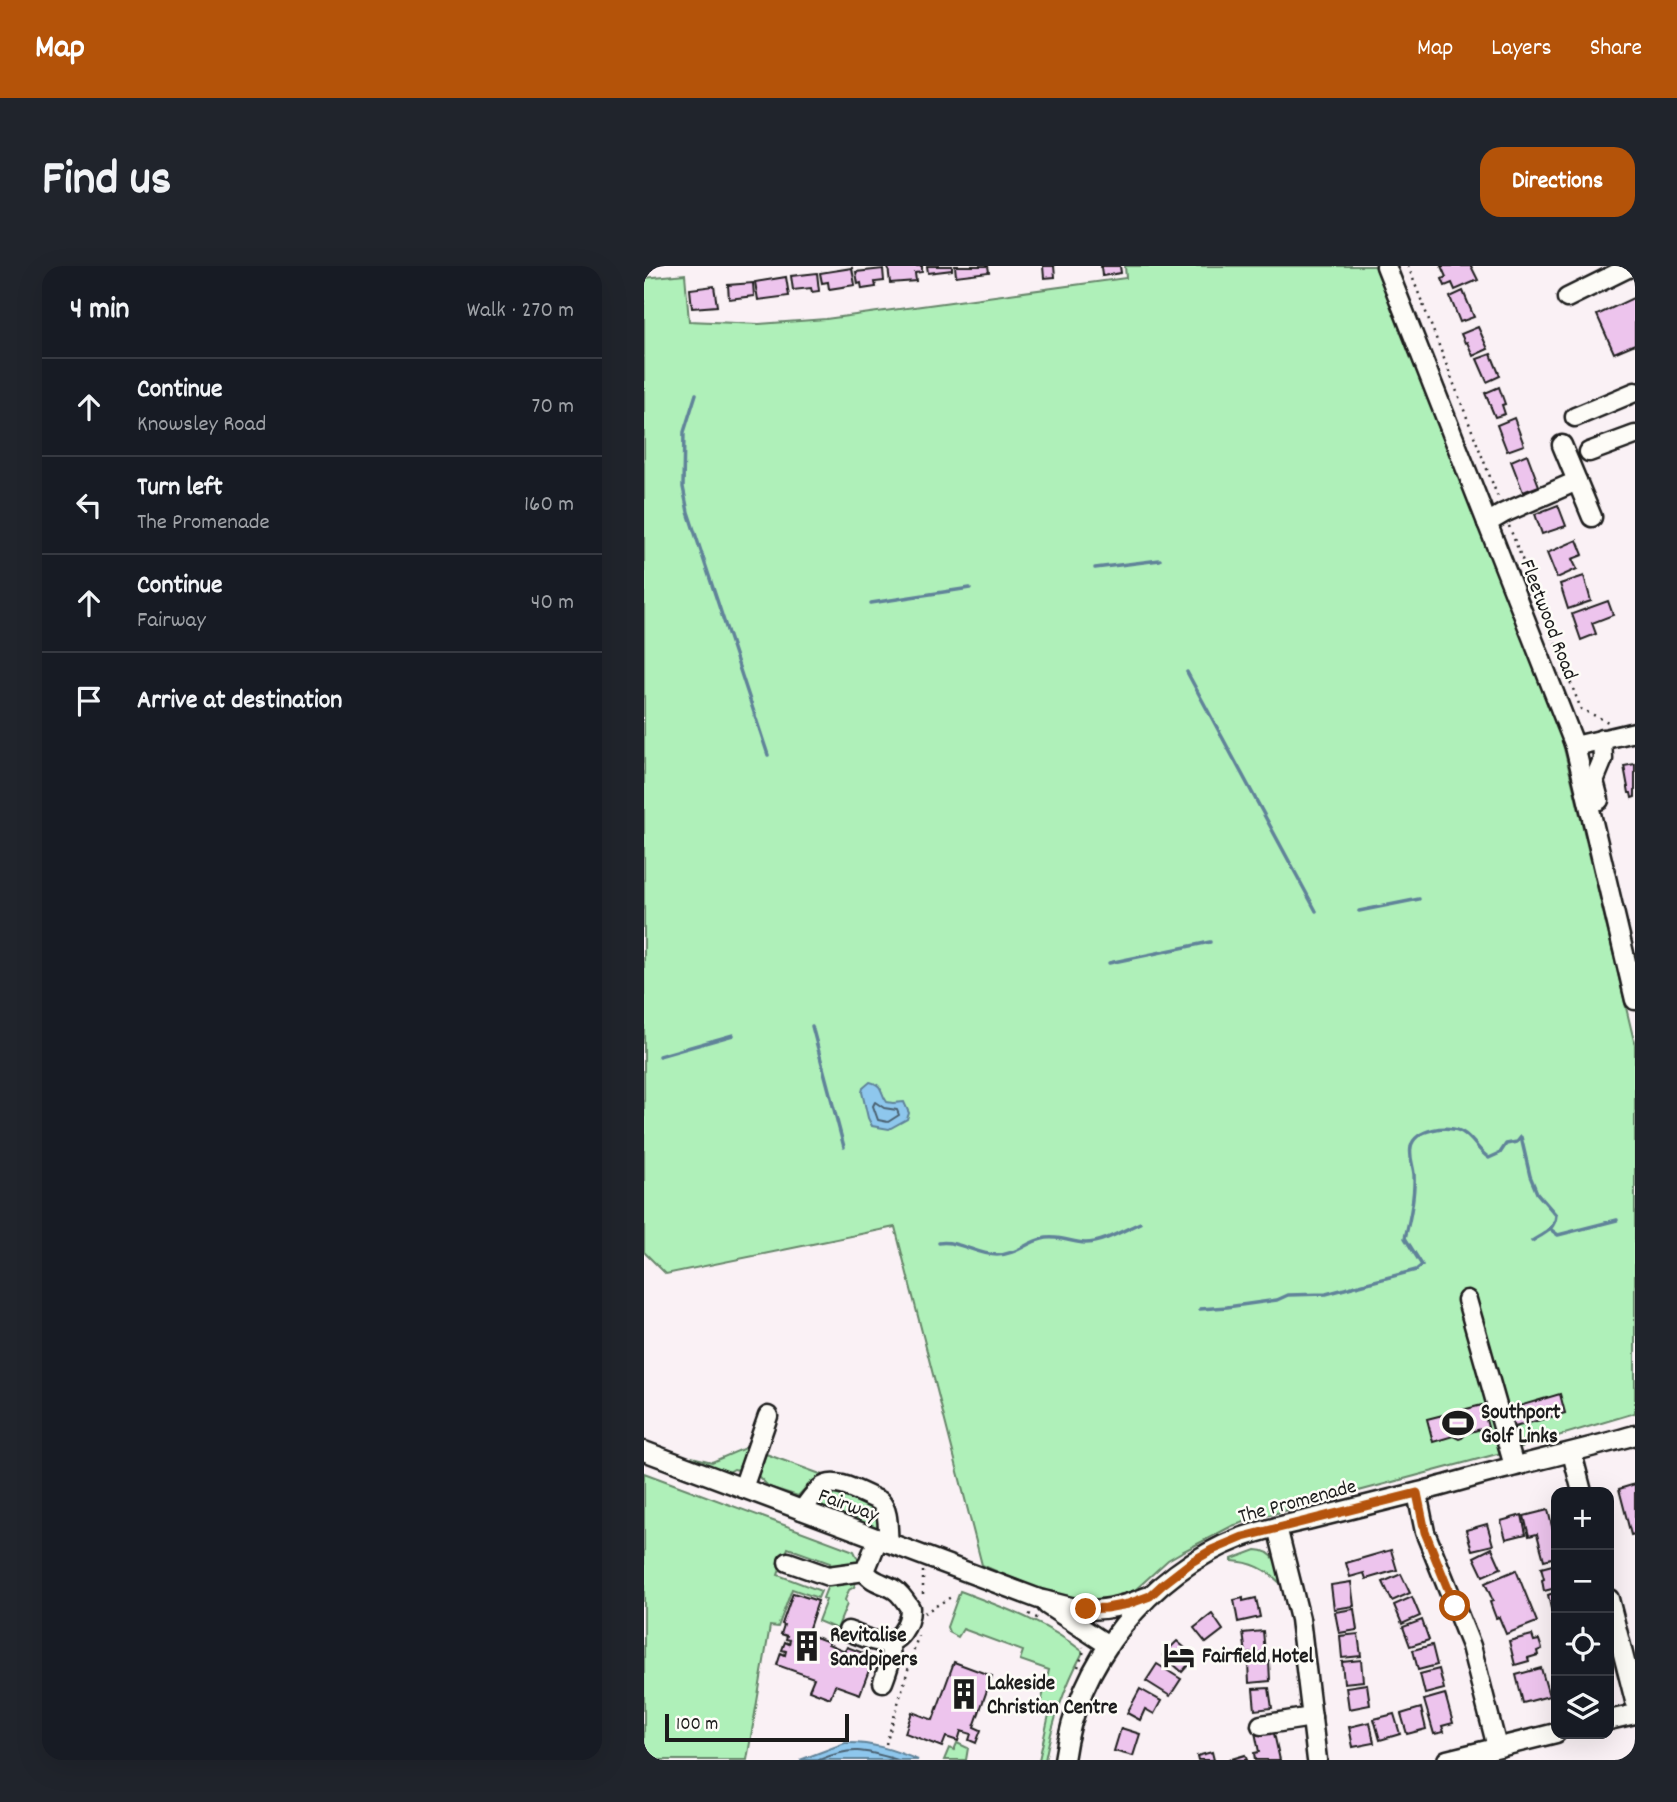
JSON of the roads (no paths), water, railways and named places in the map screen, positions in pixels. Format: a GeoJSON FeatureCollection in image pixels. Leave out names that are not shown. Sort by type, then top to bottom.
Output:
{"type":"FeatureCollection","features":[{"type":"Feature","properties":{"kind":"street","name":"Fleetwood Road"},"geometry":{"type":"LineString","coordinates":[[1386,266],[1575,746],[1635,1000]]}},
{"type":"Feature","properties":{"kind":"street"},"geometry":{"type":"LineString","coordinates":[[1567,298],[1632,266]]}},
{"type":"Feature","properties":{"kind":"street"},"geometry":{"type":"LineString","coordinates":[[1575,417],[1635,393]]}},
{"type":"Feature","properties":{"kind":"street"},"geometry":{"type":"LineString","coordinates":[[1589,452],[1635,435]]}},
{"type":"Feature","properties":{"kind":"street"},"geometry":{"type":"LineString","coordinates":[[1562,446],[1592,517]]}},
{"type":"Feature","properties":{"kind":"street"},"geometry":{"type":"LineString","coordinates":[[1487,523],[1577,481]]}},
{"type":"Feature","properties":{"kind":"street"},"geometry":{"type":"LineString","coordinates":[[1575,746],[1635,732]]}},
{"type":"Feature","properties":{"kind":"street"},"geometry":{"type":"LineString","coordinates":[[1602,740],[1603,759],[1594,781],[1635,951]]}},
{"type":"Feature","properties":{"kind":"street"},"geometry":{"type":"LineString","coordinates":[[1467,1300],[1514,1466]]}},
{"type":"Feature","properties":{"kind":"street"},"geometry":{"type":"LineString","coordinates":[[743,1488],[768,1416]]}},
{"type":"Feature","properties":{"kind":"street","name":"The Promenade"},"geometry":{"type":"LineString","coordinates":[[1063,1760],[1076,1710],[1091,1674],[1108,1646],[1150,1596],[1178,1572],[1212,1550],[1278,1527],[1635,1435]]}},
{"type":"Feature","properties":{"kind":"street","name":"Fairway"},"geometry":{"type":"LineString","coordinates":[[644,1451],[1039,1599],[1082,1609],[1096,1609],[1128,1604],[1150,1596]]}},
{"type":"Feature","properties":{"kind":"street"},"geometry":{"type":"LineString","coordinates":[[1572,1453],[1580,1487]]}},
{"type":"Feature","properties":{"kind":"street"},"geometry":{"type":"LineString","coordinates":[[802,1510],[822,1486],[829,1483],[838,1483],[880,1501],[887,1513],[884,1541],[865,1572]]}},
{"type":"Feature","properties":{"kind":"street"},"geometry":{"type":"LineString","coordinates":[[1417,1493],[1425,1532],[1471,1646],[1496,1752]]}},
{"type":"Feature","properties":{"kind":"street"},"geometry":{"type":"LineString","coordinates":[[1278,1527],[1300,1619],[1317,1760]]}},
{"type":"Feature","properties":{"kind":"street"},"geometry":{"type":"LineString","coordinates":[[788,1562],[828,1576],[865,1572]]}},
{"type":"Feature","properties":{"kind":"street"},"geometry":{"type":"LineString","coordinates":[[848,1631],[882,1643],[896,1639],[908,1625],[910,1608],[895,1590],[867,1576],[865,1572]]}},
{"type":"Feature","properties":{"kind":"street","name":"Fairway"},"geometry":{"type":"LineString","coordinates":[[1039,1599],[1108,1646]]}},
{"type":"Feature","properties":{"kind":"street"},"geometry":{"type":"LineString","coordinates":[[1613,1613],[1635,1701]]}},
{"type":"Feature","properties":{"kind":"street"},"geometry":{"type":"LineString","coordinates":[[883,1682],[892,1657],[888,1642]]}},
{"type":"Feature","properties":{"kind":"street"},"geometry":{"type":"LineString","coordinates":[[1614,1719],[1635,1714]]}},
{"type":"Feature","properties":{"kind":"street"},"geometry":{"type":"LineString","coordinates":[[1261,1725],[1312,1717]]}},
{"type":"Feature","properties":{"kind":"street"},"geometry":{"type":"LineString","coordinates":[[1447,1760],[1496,1752],[1551,1735]]}},
{"type":"Feature","properties":{"kind":"water"},"geometry":{"type":"Polygon","coordinates":[[[870,1082],[880,1087],[887,1102],[904,1102],[909,1113],[907,1119],[889,1129],[872,1126],[862,1092],[870,1082]]]}},
{"type":"Feature","properties":{"kind":"water"},"geometry":{"type":"Polygon","coordinates":[[[845,1743],[882,1747],[918,1760],[800,1760],[845,1743]]]}},
{"type":"Feature","properties":{"kind":"waterway"},"geometry":{"type":"LineString","coordinates":[[696,394],[684,432],[683,487],[688,512],[768,755]]}},
{"type":"Feature","properties":{"kind":"waterway"},"geometry":{"type":"LineString","coordinates":[[1095,568],[1160,560]]}},
{"type":"Feature","properties":{"kind":"waterway"},"geometry":{"type":"LineString","coordinates":[[871,603],[970,588]]}},
{"type":"Feature","properties":{"kind":"waterway"},"geometry":{"type":"LineString","coordinates":[[1187,672],[1316,911]]}},
{"type":"Feature","properties":{"kind":"waterway"},"geometry":{"type":"LineString","coordinates":[[1359,911],[1419,899]]}},
{"type":"Feature","properties":{"kind":"waterway"},"geometry":{"type":"LineString","coordinates":[[1109,963],[1210,942]]}},
{"type":"Feature","properties":{"kind":"waterway"},"geometry":{"type":"LineString","coordinates":[[812,1026],[844,1147]]}},
{"type":"Feature","properties":{"kind":"waterway"},"geometry":{"type":"LineString","coordinates":[[659,1056],[733,1035]]}},
{"type":"Feature","properties":{"kind":"waterway"},"geometry":{"type":"LineString","coordinates":[[1200,1309],[1277,1300],[1288,1295],[1326,1294],[1416,1270],[1422,1265],[1405,1238],[1414,1189],[1411,1147],[1418,1136],[1441,1128],[1462,1132],[1489,1158],[1500,1153],[1506,1144],[1517,1142],[1521,1137],[1537,1193],[1556,1215],[1551,1228],[1532,1241]]}},
{"type":"Feature","properties":{"kind":"waterway"},"geometry":{"type":"LineString","coordinates":[[1550,1229],[1558,1235],[1617,1220]]}},
{"type":"Feature","properties":{"kind":"waterway"},"geometry":{"type":"LineString","coordinates":[[939,1243],[997,1255],[1016,1251],[1047,1238],[1085,1243],[1099,1241],[1140,1223]]}},
{"type":"Feature","properties":{"kind":"place","name":"Southport Golf Links"},"geometry":{"type":"Point","coordinates":[1458,1423]}},
{"type":"Feature","properties":{"kind":"place","name":"Revitalise Sandpipers"},"geometry":{"type":"Point","coordinates":[807,1646]}},
{"type":"Feature","properties":{"kind":"place","name":"Fairfield Hotel"},"geometry":{"type":"Point","coordinates":[1179,1655]}},
{"type":"Feature","properties":{"kind":"place","name":"Lakeside Christian Centre"},"geometry":{"type":"Point","coordinates":[964,1694]}}]}
